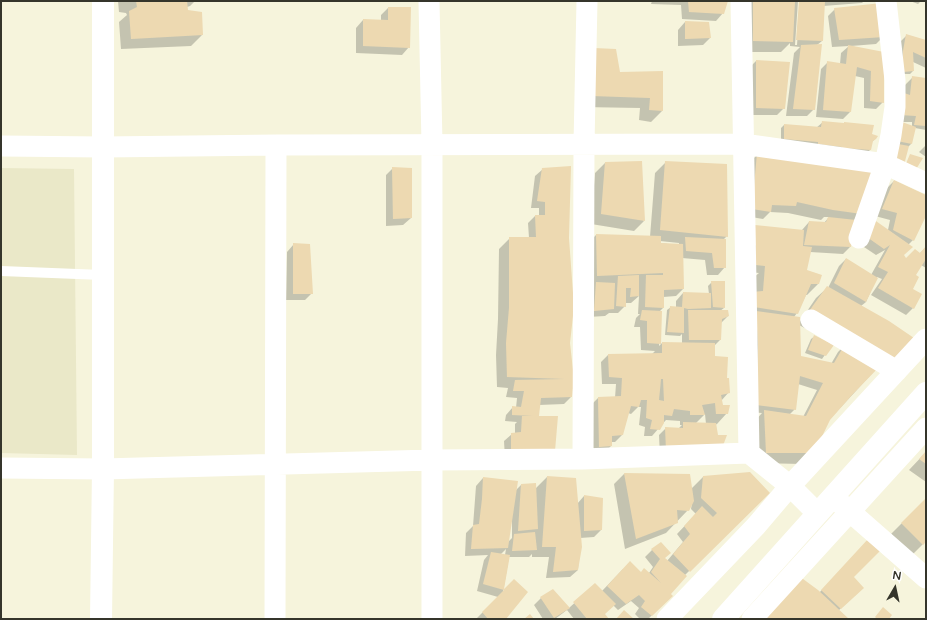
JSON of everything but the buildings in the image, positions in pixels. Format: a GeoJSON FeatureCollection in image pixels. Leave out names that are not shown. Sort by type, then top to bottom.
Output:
{"type":"FeatureCollection","features":[{"type":"Feature","properties":{"kind":"street"},"geometry":{"type":"LineString","coordinates":[[101,619],[103,469],[103,1]]}},
{"type":"Feature","properties":{"kind":"street"},"geometry":{"type":"LineString","coordinates":[[429,1],[432,144],[432,619]]}},
{"type":"Feature","properties":{"kind":"street"},"geometry":{"type":"LineString","coordinates":[[583,459],[584,144],[587,1]]}},
{"type":"Feature","properties":{"kind":"street"},"geometry":{"type":"LineString","coordinates":[[741,1],[749,453]]}},
{"type":"Feature","properties":{"kind":"street"},"geometry":{"type":"LineString","coordinates":[[859,238],[885,164],[895,107],[896,80],[886,1]]}},
{"type":"Feature","properties":{"kind":"street"},"geometry":{"type":"LineString","coordinates":[[1,146],[103,147],[432,144],[743,144],[885,164],[926,183]]}},
{"type":"Feature","properties":{"kind":"street"},"geometry":{"type":"LineString","coordinates":[[275,619],[276,145]]}},
{"type":"Feature","properties":{"kind":"street"},"geometry":{"type":"LineString","coordinates":[[811,320],[897,370]]}},
{"type":"Feature","properties":{"kind":"street"},"geometry":{"type":"LineString","coordinates":[[667,619],[756,526],[790,486],[926,338]]}},
{"type":"Feature","properties":{"kind":"street"},"geometry":{"type":"LineString","coordinates":[[723,619],[926,393]]}},
{"type":"Feature","properties":{"kind":"street"},"geometry":{"type":"LineString","coordinates":[[752,619],[926,428]]}},
{"type":"Feature","properties":{"kind":"street"},"geometry":{"type":"LineString","coordinates":[[1,468],[103,469],[432,460],[583,459],[749,453],[790,486],[817,514]]}},
{"type":"Feature","properties":{"kind":"street"},"geometry":{"type":"LineString","coordinates":[[832,496],[926,578]]}},
{"type":"Feature","properties":{"kind":"lane"},"geometry":{"type":"LineString","coordinates":[[1,271],[103,275]]}},
{"type":"Feature","properties":{"kind":"shaded area"},"geometry":{"type":"Polygon","coordinates":[[[1,168],[74,169],[77,455],[1,453],[1,168]]]}}]}
